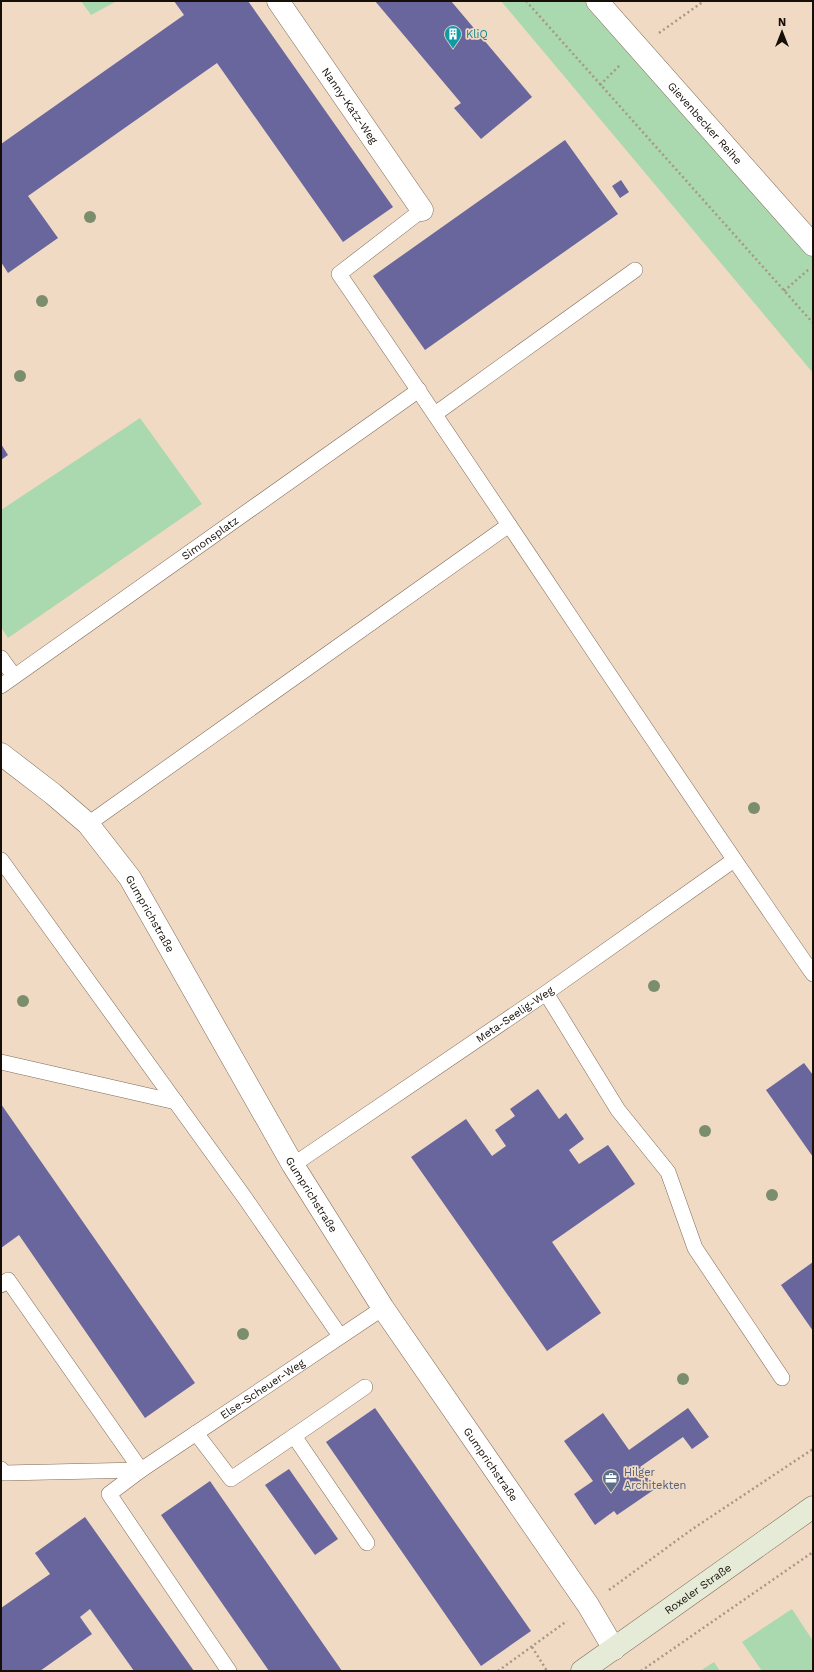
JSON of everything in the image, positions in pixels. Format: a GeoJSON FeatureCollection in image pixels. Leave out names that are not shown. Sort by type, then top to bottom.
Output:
{"type":"FeatureCollection","features":[{"type":"Feature","properties":{"kind":"main road","name":"Roxeler Straße"},"geometry":{"type":"LineString","coordinates":[[582,1671],[813,1507]]}},
{"type":"Feature","properties":{"kind":"street","name":"Nanny-Katz-Weg"},"geometry":{"type":"LineString","coordinates":[[278,1],[422,210]]}},
{"type":"Feature","properties":{"kind":"street","name":"Gievenbecker Reihe"},"geometry":{"type":"LineString","coordinates":[[597,1],[813,245]]}},
{"type":"Feature","properties":{"kind":"street","name":"Gumprichstraße"},"geometry":{"type":"LineString","coordinates":[[1,754],[53,794],[88,824],[130,878],[293,1165],[383,1308],[588,1605],[614,1649]]}},
{"type":"Feature","properties":{"kind":"lane"},"geometry":{"type":"LineString","coordinates":[[422,210],[339,274],[419,390],[734,860],[813,974]]}},
{"type":"Feature","properties":{"kind":"lane"},"geometry":{"type":"LineString","coordinates":[[434,414],[635,270]]}},
{"type":"Feature","properties":{"kind":"lane","name":"Simonsplatz"},"geometry":{"type":"LineString","coordinates":[[1,686],[419,390]]}},
{"type":"Feature","properties":{"kind":"lane"},"geometry":{"type":"LineString","coordinates":[[88,824],[509,526]]}},
{"type":"Feature","properties":{"kind":"lane"},"geometry":{"type":"LineString","coordinates":[[1,658],[14,676]]}},
{"type":"Feature","properties":{"kind":"lane"},"geometry":{"type":"LineString","coordinates":[[1,860],[246,1198],[340,1336]]}},
{"type":"Feature","properties":{"kind":"lane","name":"Meta-Seelig-Weg"},"geometry":{"type":"LineString","coordinates":[[293,1165],[546,993],[734,860]]}},
{"type":"Feature","properties":{"kind":"lane"},"geometry":{"type":"LineString","coordinates":[[546,993],[618,1110],[668,1172],[695,1248],[782,1378]]}},
{"type":"Feature","properties":{"kind":"lane"},"geometry":{"type":"LineString","coordinates":[[1,1062],[176,1102]]}},
{"type":"Feature","properties":{"kind":"lane"},"geometry":{"type":"LineString","coordinates":[[1,1285],[8,1280],[141,1470]]}},
{"type":"Feature","properties":{"kind":"lane","name":"Else-Scheuer-Weg"},"geometry":{"type":"LineString","coordinates":[[229,1671],[109,1494],[141,1470],[383,1308]]}},
{"type":"Feature","properties":{"kind":"lane"},"geometry":{"type":"LineString","coordinates":[[196,1433],[231,1479],[365,1387]]}},
{"type":"Feature","properties":{"kind":"lane"},"geometry":{"type":"LineString","coordinates":[[294,1436],[367,1544]]}},
{"type":"Feature","properties":{"kind":"lane"},"geometry":{"type":"LineString","coordinates":[[2,1471],[141,1470]]}},
{"type":"Feature","properties":{"kind":"path"},"geometry":{"type":"LineString","coordinates":[[526,1],[813,323]]}},
{"type":"Feature","properties":{"kind":"path"},"geometry":{"type":"LineString","coordinates":[[784,291],[813,266]]}},
{"type":"Feature","properties":{"kind":"path"},"geometry":{"type":"LineString","coordinates":[[498,1671],[691,1530],[813,1449]]}},
{"type":"Feature","properties":{"kind":"path"},"geometry":{"type":"LineString","coordinates":[[642,1671],[813,1552]]}},
{"type":"Feature","properties":{"kind":"path"},"geometry":{"type":"LineString","coordinates":[[532,1647],[547,1671]]}},
{"type":"Feature","properties":{"kind":"green space"},"geometry":{"type":"Polygon","coordinates":[[[81,1],[117,1],[91,15],[81,1]]]}},
{"type":"Feature","properties":{"kind":"green space"},"geometry":{"type":"Polygon","coordinates":[[[501,1],[598,1],[813,246],[813,373],[501,1]]]}},
{"type":"Feature","properties":{"kind":"green space"},"geometry":{"type":"Polygon","coordinates":[[[140,418],[202,504],[8,638],[1,627],[1,510],[140,418]]]}},
{"type":"Feature","properties":{"kind":"green space"},"geometry":{"type":"Polygon","coordinates":[[[792,1609],[813,1641],[813,1671],[762,1671],[742,1642],[792,1609]]]}},
{"type":"Feature","properties":{"kind":"green space"},"geometry":{"type":"Polygon","coordinates":[[[714,1662],[720,1671],[700,1671],[714,1662]]]}},
{"type":"Feature","properties":{"kind":"building"},"geometry":{"type":"Polygon","coordinates":[[[174,1],[248,1],[393,207],[343,242],[217,63],[28,196],[58,238],[8,273],[1,262],[1,144],[184,15],[174,1]]]}},
{"type":"Feature","properties":{"kind":"building","name":"KliQ"},"geometry":{"type":"Polygon","coordinates":[[[375,1],[451,1],[532,97],[481,139],[454,108],[461,103],[375,1]]]}},
{"type":"Feature","properties":{"kind":"building"},"geometry":{"type":"Polygon","coordinates":[[[565,140],[618,214],[425,350],[373,276],[565,140]]]}},
{"type":"Feature","properties":{"kind":"building"},"geometry":{"type":"Polygon","coordinates":[[[621,180],[629,192],[620,198],[612,186],[621,180]]]}},
{"type":"Feature","properties":{"kind":"building"},"geometry":{"type":"Polygon","coordinates":[[[1,444],[8,455],[1,460],[1,444]]]}},
{"type":"Feature","properties":{"kind":"building"},"geometry":{"type":"Polygon","coordinates":[[[804,1063],[813,1075],[813,1157],[766,1090],[804,1063]]]}},
{"type":"Feature","properties":{"kind":"building"},"geometry":{"type":"Polygon","coordinates":[[[538,1089],[559,1119],[566,1113],[584,1139],[569,1150],[579,1164],[608,1145],[635,1184],[552,1242],[601,1313],[547,1351],[411,1157],[466,1119],[492,1156],[506,1146],[495,1130],[515,1116],[510,1109],[538,1089]]]}},
{"type":"Feature","properties":{"kind":"building"},"geometry":{"type":"Polygon","coordinates":[[[1,1104],[195,1383],[145,1418],[19,1235],[1,1248],[1,1104]]]}},
{"type":"Feature","properties":{"kind":"building"},"geometry":{"type":"Polygon","coordinates":[[[813,1262],[813,1331],[781,1285],[813,1262]]]}},
{"type":"Feature","properties":{"kind":"building"},"geometry":{"type":"Polygon","coordinates":[[[375,1408],[531,1631],[481,1666],[326,1442],[375,1408]]]}},
{"type":"Feature","properties":{"kind":"building"},"geometry":{"type":"Polygon","coordinates":[[[688,1408],[709,1437],[692,1449],[683,1437],[640,1467],[655,1489],[617,1515],[614,1511],[595,1525],[574,1494],[593,1481],[564,1441],[603,1413],[629,1450],[688,1408]]]}},
{"type":"Feature","properties":{"kind":"building"},"geometry":{"type":"Polygon","coordinates":[[[289,1469],[338,1539],[315,1555],[265,1485],[289,1469]]]}},
{"type":"Feature","properties":{"kind":"building"},"geometry":{"type":"Polygon","coordinates":[[[210,1481],[342,1671],[269,1671],[161,1515],[210,1481]]]}},
{"type":"Feature","properties":{"kind":"building"},"geometry":{"type":"Polygon","coordinates":[[[85,1517],[194,1671],[134,1671],[90,1609],[80,1617],[92,1634],[40,1671],[1,1671],[1,1608],[50,1574],[35,1553],[85,1517]]]}},
{"type":"Feature","properties":{"kind":"place","name":"KliQ"},"geometry":{"type":"Point","coordinates":[453,49]}},
{"type":"Feature","properties":{"kind":"place","name":"Hilger Architekten"},"geometry":{"type":"Point","coordinates":[611,1493]}}]}
